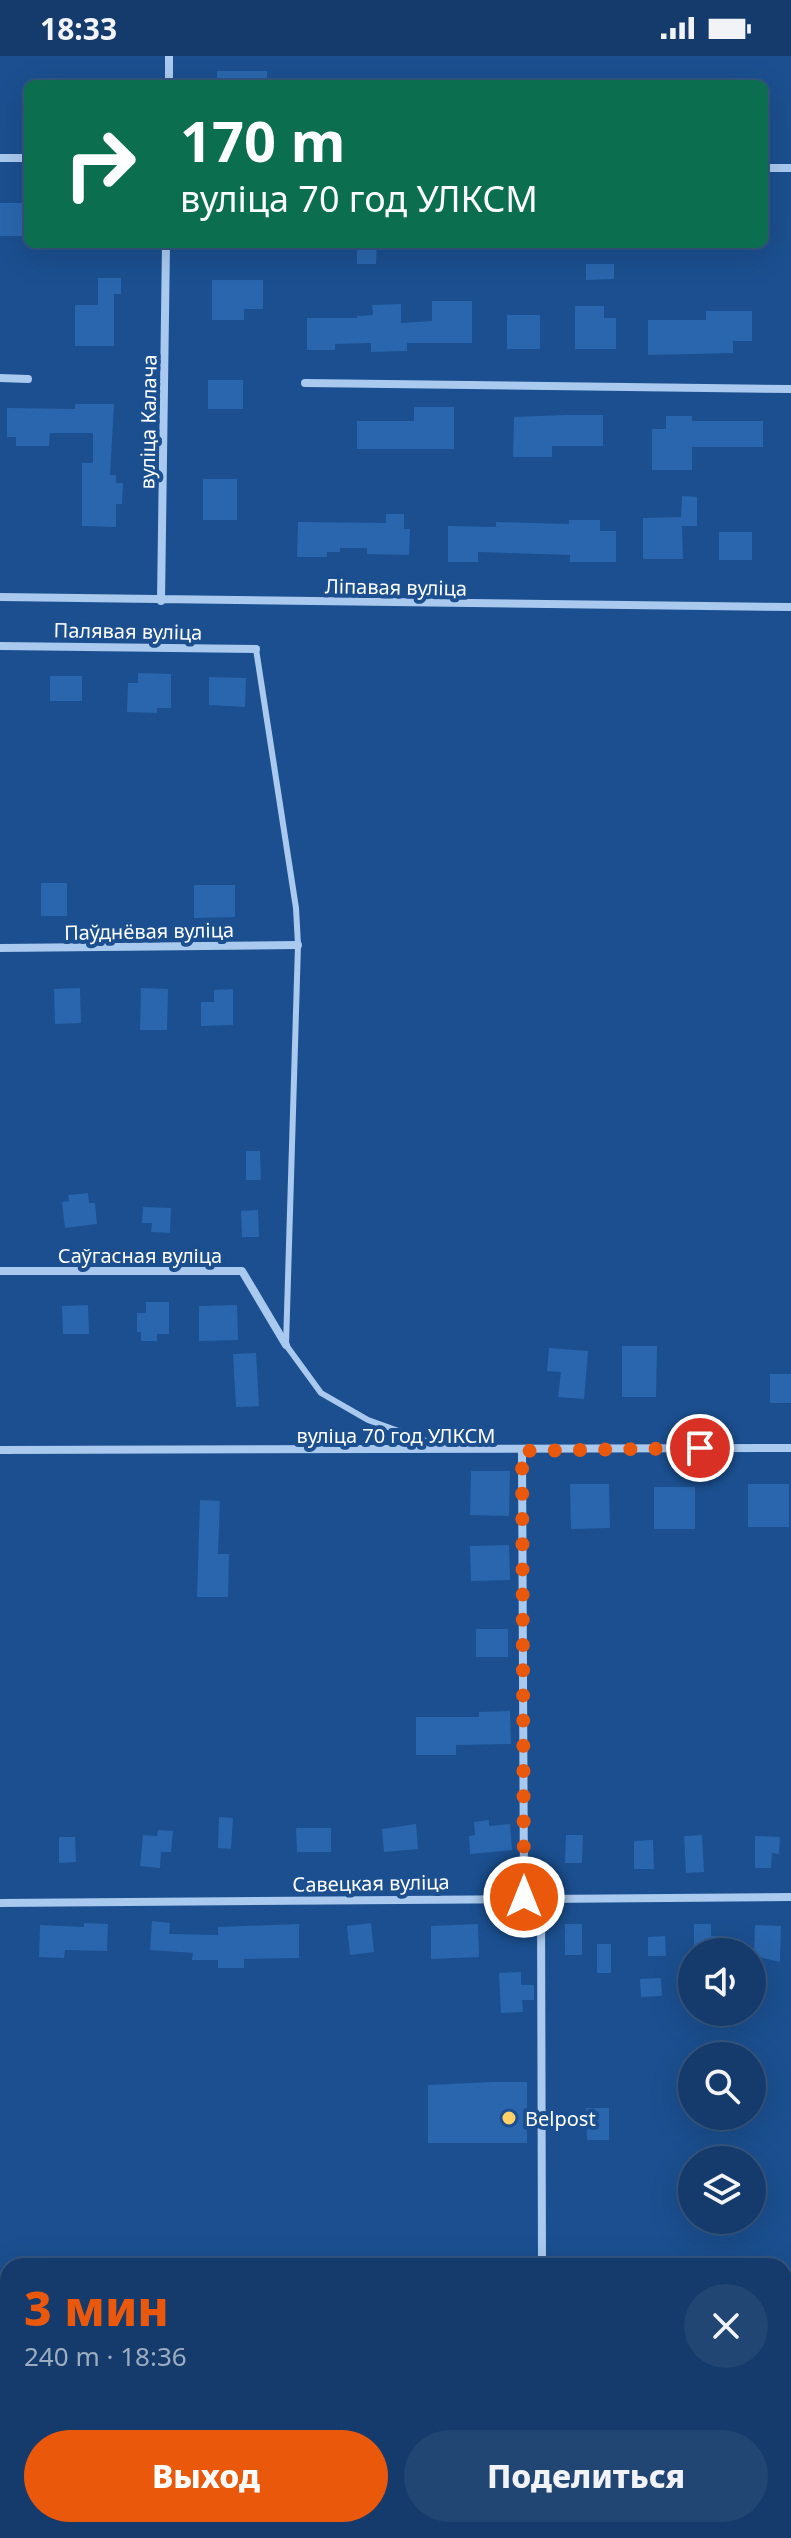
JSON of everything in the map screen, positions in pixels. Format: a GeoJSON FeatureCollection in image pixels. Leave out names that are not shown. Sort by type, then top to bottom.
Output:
{"type":"FeatureCollection","features":[{"type":"Feature","properties":{"kind":"street"},"geometry":{"type":"LineString","coordinates":[[169,56],[169,80]]}},
{"type":"Feature","properties":{"kind":"street"},"geometry":{"type":"LineString","coordinates":[[0,158],[24,158]]}},
{"type":"Feature","properties":{"kind":"street"},"geometry":{"type":"LineString","coordinates":[[768,168],[791,168]]}},
{"type":"Feature","properties":{"kind":"street","name":"вуліца Калача"},"geometry":{"type":"LineString","coordinates":[[161,601],[166,248]]}},
{"type":"Feature","properties":{"kind":"street"},"geometry":{"type":"LineString","coordinates":[[0,378],[28,379]]}},
{"type":"Feature","properties":{"kind":"street"},"geometry":{"type":"LineString","coordinates":[[305,383],[791,389]]}},
{"type":"Feature","properties":{"kind":"street","name":"Ліпавая вуліца"},"geometry":{"type":"LineString","coordinates":[[0,597],[791,607]]}},
{"type":"Feature","properties":{"kind":"street","name":"Палявая вуліца"},"geometry":{"type":"LineString","coordinates":[[0,646],[256,649]]}},
{"type":"Feature","properties":{"kind":"street","name":"Паўднёвая вуліца"},"geometry":{"type":"LineString","coordinates":[[0,948],[298,945]]}},
{"type":"Feature","properties":{"kind":"street","name":"Саўгасная вуліца"},"geometry":{"type":"LineString","coordinates":[[0,1271],[242,1271],[286,1345]]}},
{"type":"Feature","properties":{"kind":"street","name":"вуліца 70 год УЛКСМ"},"geometry":{"type":"LineString","coordinates":[[0,1450],[791,1448]]}},
{"type":"Feature","properties":{"kind":"street"},"geometry":{"type":"LineString","coordinates":[[522,1451],[524,1897]]}},
{"type":"Feature","properties":{"kind":"street"},"geometry":{"type":"LineString","coordinates":[[541,1896],[542,2258]]}},
{"type":"Feature","properties":{"kind":"street","name":"Савецкая вуліца"},"geometry":{"type":"LineString","coordinates":[[0,1903],[541,1896],[791,1897]]}},
{"type":"Feature","properties":{"kind":"lane"},"geometry":{"type":"LineString","coordinates":[[256,649],[296,908],[298,945],[286,1345],[321,1393],[368,1420],[456,1451]]}},
{"type":"Feature","properties":{"kind":"building"},"geometry":{"type":"Polygon","coordinates":[[[217,71],[267,71],[267,80],[217,80],[217,71]]]}},
{"type":"Feature","properties":{"kind":"building"},"geometry":{"type":"Polygon","coordinates":[[[0,203],[24,203],[24,236],[0,236],[0,203]]]}},
{"type":"Feature","properties":{"kind":"building"},"geometry":{"type":"Polygon","coordinates":[[[357,248],[377,248],[376,264],[357,264],[357,248]]]}},
{"type":"Feature","properties":{"kind":"building"},"geometry":{"type":"Polygon","coordinates":[[[586,264],[614,264],[614,279],[586,280],[586,264]]]}},
{"type":"Feature","properties":{"kind":"building"},"geometry":{"type":"Polygon","coordinates":[[[98,278],[121,278],[121,294],[114,294],[114,346],[75,346],[75,305],[98,305],[98,278]]]}},
{"type":"Feature","properties":{"kind":"building"},"geometry":{"type":"Polygon","coordinates":[[[212,280],[263,280],[263,309],[244,309],[244,320],[212,320],[212,280]]]}},
{"type":"Feature","properties":{"kind":"building"},"geometry":{"type":"Polygon","coordinates":[[[432,301],[472,301],[472,343],[407,343],[407,351],[371,352],[371,343],[335,344],[335,350],[307,350],[307,318],[357,318],[373,315],[372,305],[401,304],[401,323],[432,321],[432,301]]]}},
{"type":"Feature","properties":{"kind":"building"},"geometry":{"type":"Polygon","coordinates":[[[575,306],[604,306],[604,318],[616,318],[616,349],[575,349],[575,306]]]}},
{"type":"Feature","properties":{"kind":"building"},"geometry":{"type":"Polygon","coordinates":[[[706,311],[752,311],[752,341],[733,341],[733,353],[648,355],[648,320],[706,320],[706,311]]]}},
{"type":"Feature","properties":{"kind":"building"},"geometry":{"type":"Polygon","coordinates":[[[507,315],[540,315],[540,349],[507,349],[507,315]]]}},
{"type":"Feature","properties":{"kind":"building"},"geometry":{"type":"Polygon","coordinates":[[[208,380],[243,380],[243,409],[208,409],[208,380]]]}},
{"type":"Feature","properties":{"kind":"building"},"geometry":{"type":"Polygon","coordinates":[[[75,404],[114,404],[110,475],[116,475],[116,483],[123,483],[122,504],[116,504],[116,527],[82,526],[82,463],[93,463],[93,433],[50,433],[49,446],[16,446],[16,437],[7,437],[7,408],[75,409],[75,404]]]}},
{"type":"Feature","properties":{"kind":"building"},"geometry":{"type":"Polygon","coordinates":[[[414,407],[454,407],[454,449],[357,449],[357,421],[414,421],[414,407]]]}},
{"type":"Feature","properties":{"kind":"building"},"geometry":{"type":"Polygon","coordinates":[[[603,415],[603,446],[552,446],[552,457],[513,457],[514,417],[603,415]]]}},
{"type":"Feature","properties":{"kind":"building"},"geometry":{"type":"Polygon","coordinates":[[[666,416],[692,416],[692,421],[763,421],[763,447],[692,447],[692,470],[652,470],[652,429],[666,429],[666,416]]]}},
{"type":"Feature","properties":{"kind":"building"},"geometry":{"type":"Polygon","coordinates":[[[203,479],[237,479],[237,520],[203,520],[203,479]]]}},
{"type":"Feature","properties":{"kind":"building"},"geometry":{"type":"Polygon","coordinates":[[[682,496],[697,497],[697,526],[682,526],[683,559],[643,559],[643,518],[681,517],[682,496]]]}},
{"type":"Feature","properties":{"kind":"building"},"geometry":{"type":"Polygon","coordinates":[[[386,514],[404,514],[404,529],[410,529],[409,555],[367,554],[367,548],[340,548],[340,552],[327,552],[327,557],[297,557],[298,522],[386,523],[386,514]]]}},
{"type":"Feature","properties":{"kind":"building"},"geometry":{"type":"Polygon","coordinates":[[[569,520],[600,520],[600,531],[616,531],[616,562],[570,562],[570,555],[478,552],[478,562],[448,562],[448,526],[496,527],[496,522],[569,524],[569,520]]]}},
{"type":"Feature","properties":{"kind":"building"},"geometry":{"type":"Polygon","coordinates":[[[719,532],[752,532],[752,560],[719,560],[719,532]]]}},
{"type":"Feature","properties":{"kind":"building"},"geometry":{"type":"Polygon","coordinates":[[[138,673],[171,674],[171,708],[157,708],[157,713],[127,712],[128,683],[138,683],[138,673]]]}},
{"type":"Feature","properties":{"kind":"building"},"geometry":{"type":"Polygon","coordinates":[[[50,676],[82,676],[82,701],[50,701],[50,676]]]}},
{"type":"Feature","properties":{"kind":"building"},"geometry":{"type":"Polygon","coordinates":[[[209,677],[246,678],[245,707],[209,705],[209,677]]]}},
{"type":"Feature","properties":{"kind":"building"},"geometry":{"type":"Polygon","coordinates":[[[41,883],[67,883],[67,916],[41,916],[41,883]]]}},
{"type":"Feature","properties":{"kind":"building"},"geometry":{"type":"Polygon","coordinates":[[[194,885],[235,885],[235,917],[194,918],[194,885]]]}},
{"type":"Feature","properties":{"kind":"building"},"geometry":{"type":"Polygon","coordinates":[[[80,988],[81,1023],[55,1024],[54,989],[80,988]]]}},
{"type":"Feature","properties":{"kind":"building"},"geometry":{"type":"Polygon","coordinates":[[[141,988],[168,989],[167,1030],[140,1030],[141,988]]]}},
{"type":"Feature","properties":{"kind":"building"},"geometry":{"type":"Polygon","coordinates":[[[233,989],[233,1025],[201,1026],[201,1002],[214,1002],[214,990],[233,989]]]}},
{"type":"Feature","properties":{"kind":"building"},"geometry":{"type":"Polygon","coordinates":[[[246,1151],[260,1151],[261,1180],[246,1180],[246,1151]]]}},
{"type":"Feature","properties":{"kind":"building"},"geometry":{"type":"Polygon","coordinates":[[[88,1193],[89,1203],[95,1203],[97,1224],[65,1228],[62,1202],[69,1201],[68,1195],[88,1193]]]}},
{"type":"Feature","properties":{"kind":"building"},"geometry":{"type":"Polygon","coordinates":[[[143,1207],[171,1208],[170,1233],[151,1232],[152,1223],[142,1223],[143,1207]]]}},
{"type":"Feature","properties":{"kind":"building"},"geometry":{"type":"Polygon","coordinates":[[[258,1210],[259,1237],[242,1237],[241,1211],[258,1210]]]}},
{"type":"Feature","properties":{"kind":"building"},"geometry":{"type":"Polygon","coordinates":[[[146,1302],[169,1302],[169,1334],[157,1334],[157,1341],[141,1341],[141,1332],[137,1332],[137,1313],[146,1313],[146,1302]]]}},
{"type":"Feature","properties":{"kind":"building"},"geometry":{"type":"Polygon","coordinates":[[[88,1305],[89,1334],[63,1334],[62,1306],[88,1305]]]}},
{"type":"Feature","properties":{"kind":"building"},"geometry":{"type":"Polygon","coordinates":[[[237,1305],[238,1340],[199,1341],[199,1306],[237,1305]]]}},
{"type":"Feature","properties":{"kind":"building"},"geometry":{"type":"Polygon","coordinates":[[[622,1346],[657,1346],[656,1397],[622,1397],[622,1346]]]}},
{"type":"Feature","properties":{"kind":"building"},"geometry":{"type":"Polygon","coordinates":[[[549,1348],[588,1351],[584,1399],[558,1397],[561,1372],[547,1371],[549,1348]]]}},
{"type":"Feature","properties":{"kind":"building"},"geometry":{"type":"Polygon","coordinates":[[[256,1353],[259,1406],[236,1407],[233,1354],[256,1353]]]}},
{"type":"Feature","properties":{"kind":"building"},"geometry":{"type":"Polygon","coordinates":[[[770,1374],[791,1374],[791,1403],[770,1403],[770,1374]]]}},
{"type":"Feature","properties":{"kind":"building"},"geometry":{"type":"Polygon","coordinates":[[[471,1471],[510,1471],[509,1516],[470,1515],[471,1471]]]}},
{"type":"Feature","properties":{"kind":"building"},"geometry":{"type":"Polygon","coordinates":[[[570,1484],[609,1484],[610,1528],[571,1529],[570,1484]]]}},
{"type":"Feature","properties":{"kind":"building"},"geometry":{"type":"Polygon","coordinates":[[[748,1484],[789,1484],[789,1527],[748,1527],[748,1484]]]}},
{"type":"Feature","properties":{"kind":"building"},"geometry":{"type":"Polygon","coordinates":[[[654,1487],[695,1487],[695,1529],[654,1529],[654,1487]]]}},
{"type":"Feature","properties":{"kind":"building"},"geometry":{"type":"Polygon","coordinates":[[[200,1500],[220,1501],[218,1554],[229,1554],[228,1597],[197,1597],[200,1500]]]}},
{"type":"Feature","properties":{"kind":"building"},"geometry":{"type":"Polygon","coordinates":[[[509,1545],[510,1580],[471,1581],[470,1546],[509,1545]]]}},
{"type":"Feature","properties":{"kind":"building"},"geometry":{"type":"Polygon","coordinates":[[[476,1629],[508,1629],[508,1657],[476,1657],[476,1629]]]}},
{"type":"Feature","properties":{"kind":"building"},"geometry":{"type":"Polygon","coordinates":[[[510,1711],[511,1744],[456,1745],[456,1755],[416,1755],[416,1717],[479,1717],[479,1712],[510,1711]]]}},
{"type":"Feature","properties":{"kind":"building"},"geometry":{"type":"Polygon","coordinates":[[[219,1817],[233,1818],[231,1849],[218,1848],[219,1817]]]}},
{"type":"Feature","properties":{"kind":"building"},"geometry":{"type":"Polygon","coordinates":[[[489,1820],[489,1826],[510,1824],[512,1850],[470,1854],[469,1836],[475,1835],[474,1822],[489,1820]]]}},
{"type":"Feature","properties":{"kind":"building"},"geometry":{"type":"Polygon","coordinates":[[[416,1824],[418,1849],[384,1852],[382,1829],[416,1824]]]}},
{"type":"Feature","properties":{"kind":"building"},"geometry":{"type":"Polygon","coordinates":[[[296,1828],[331,1828],[331,1852],[297,1852],[296,1828]]]}},
{"type":"Feature","properties":{"kind":"building"},"geometry":{"type":"Polygon","coordinates":[[[158,1830],[173,1831],[171,1852],[161,1852],[160,1868],[140,1866],[143,1835],[157,1836],[158,1830]]]}},
{"type":"Feature","properties":{"kind":"building"},"geometry":{"type":"Polygon","coordinates":[[[566,1835],[583,1835],[582,1863],[565,1863],[566,1835]]]}},
{"type":"Feature","properties":{"kind":"building"},"geometry":{"type":"Polygon","coordinates":[[[702,1835],[704,1872],[686,1873],[684,1836],[702,1835]]]}},
{"type":"Feature","properties":{"kind":"building"},"geometry":{"type":"Polygon","coordinates":[[[755,1836],[780,1837],[779,1854],[772,1853],[771,1868],[755,1868],[755,1836]]]}},
{"type":"Feature","properties":{"kind":"building"},"geometry":{"type":"Polygon","coordinates":[[[59,1837],[75,1837],[76,1862],[59,1863],[59,1837]]]}},
{"type":"Feature","properties":{"kind":"building"},"geometry":{"type":"Polygon","coordinates":[[[653,1840],[654,1869],[634,1869],[634,1841],[653,1840]]]}},
{"type":"Feature","properties":{"kind":"building"},"geometry":{"type":"Polygon","coordinates":[[[152,1921],[170,1923],[169,1934],[218,1935],[218,1927],[299,1924],[299,1958],[244,1959],[244,1968],[218,1968],[218,1960],[192,1960],[193,1953],[150,1950],[152,1921]]]}},
{"type":"Feature","properties":{"kind":"building"},"geometry":{"type":"Polygon","coordinates":[[[84,1923],[108,1924],[107,1951],[65,1950],[64,1958],[39,1957],[40,1925],[84,1927],[84,1923]]]}},
{"type":"Feature","properties":{"kind":"building"},"geometry":{"type":"Polygon","coordinates":[[[371,1923],[374,1952],[350,1955],[347,1926],[371,1923]]]}},
{"type":"Feature","properties":{"kind":"building"},"geometry":{"type":"Polygon","coordinates":[[[478,1924],[479,1957],[431,1959],[431,1926],[478,1924]]]}},
{"type":"Feature","properties":{"kind":"building"},"geometry":{"type":"Polygon","coordinates":[[[565,1924],[582,1924],[582,1955],[565,1955],[565,1924]]]}},
{"type":"Feature","properties":{"kind":"building"},"geometry":{"type":"Polygon","coordinates":[[[694,1924],[711,1924],[711,1936],[720,1938],[694,1938],[694,1924]]]}},
{"type":"Feature","properties":{"kind":"building"},"geometry":{"type":"Polygon","coordinates":[[[755,1925],[781,1926],[780,1962],[766,1959],[766,1938],[755,1938],[755,1925]]]}},
{"type":"Feature","properties":{"kind":"building"},"geometry":{"type":"Polygon","coordinates":[[[665,1936],[666,1956],[648,1956],[648,1937],[665,1936]]]}},
{"type":"Feature","properties":{"kind":"building"},"geometry":{"type":"Polygon","coordinates":[[[597,1944],[611,1944],[611,1973],[597,1973],[597,1944]]]}},
{"type":"Feature","properties":{"kind":"building"},"geometry":{"type":"Polygon","coordinates":[[[521,1972],[521,1985],[534,1985],[534,2000],[522,2000],[523,2012],[501,2013],[499,1973],[521,1972]]]}},
{"type":"Feature","properties":{"kind":"building"},"geometry":{"type":"Polygon","coordinates":[[[661,1978],[662,1996],[641,1997],[640,1979],[661,1978]]]}},
{"type":"Feature","properties":{"kind":"building"},"geometry":{"type":"Polygon","coordinates":[[[527,2082],[527,2143],[428,2143],[428,2085],[527,2082]]]}},
{"type":"Feature","properties":{"kind":"building"},"geometry":{"type":"Polygon","coordinates":[[[586,2108],[609,2108],[609,2140],[587,2140],[586,2108]]]}},
{"type":"Feature","properties":{"kind":"place","name":"Belpost"},"geometry":{"type":"Point","coordinates":[509,2118]}},
{"type":"Feature","properties":{"kind":"route"},"geometry":{"type":"LineString","coordinates":[[524,1897],[522,1451],[700,1448]]}}]}
